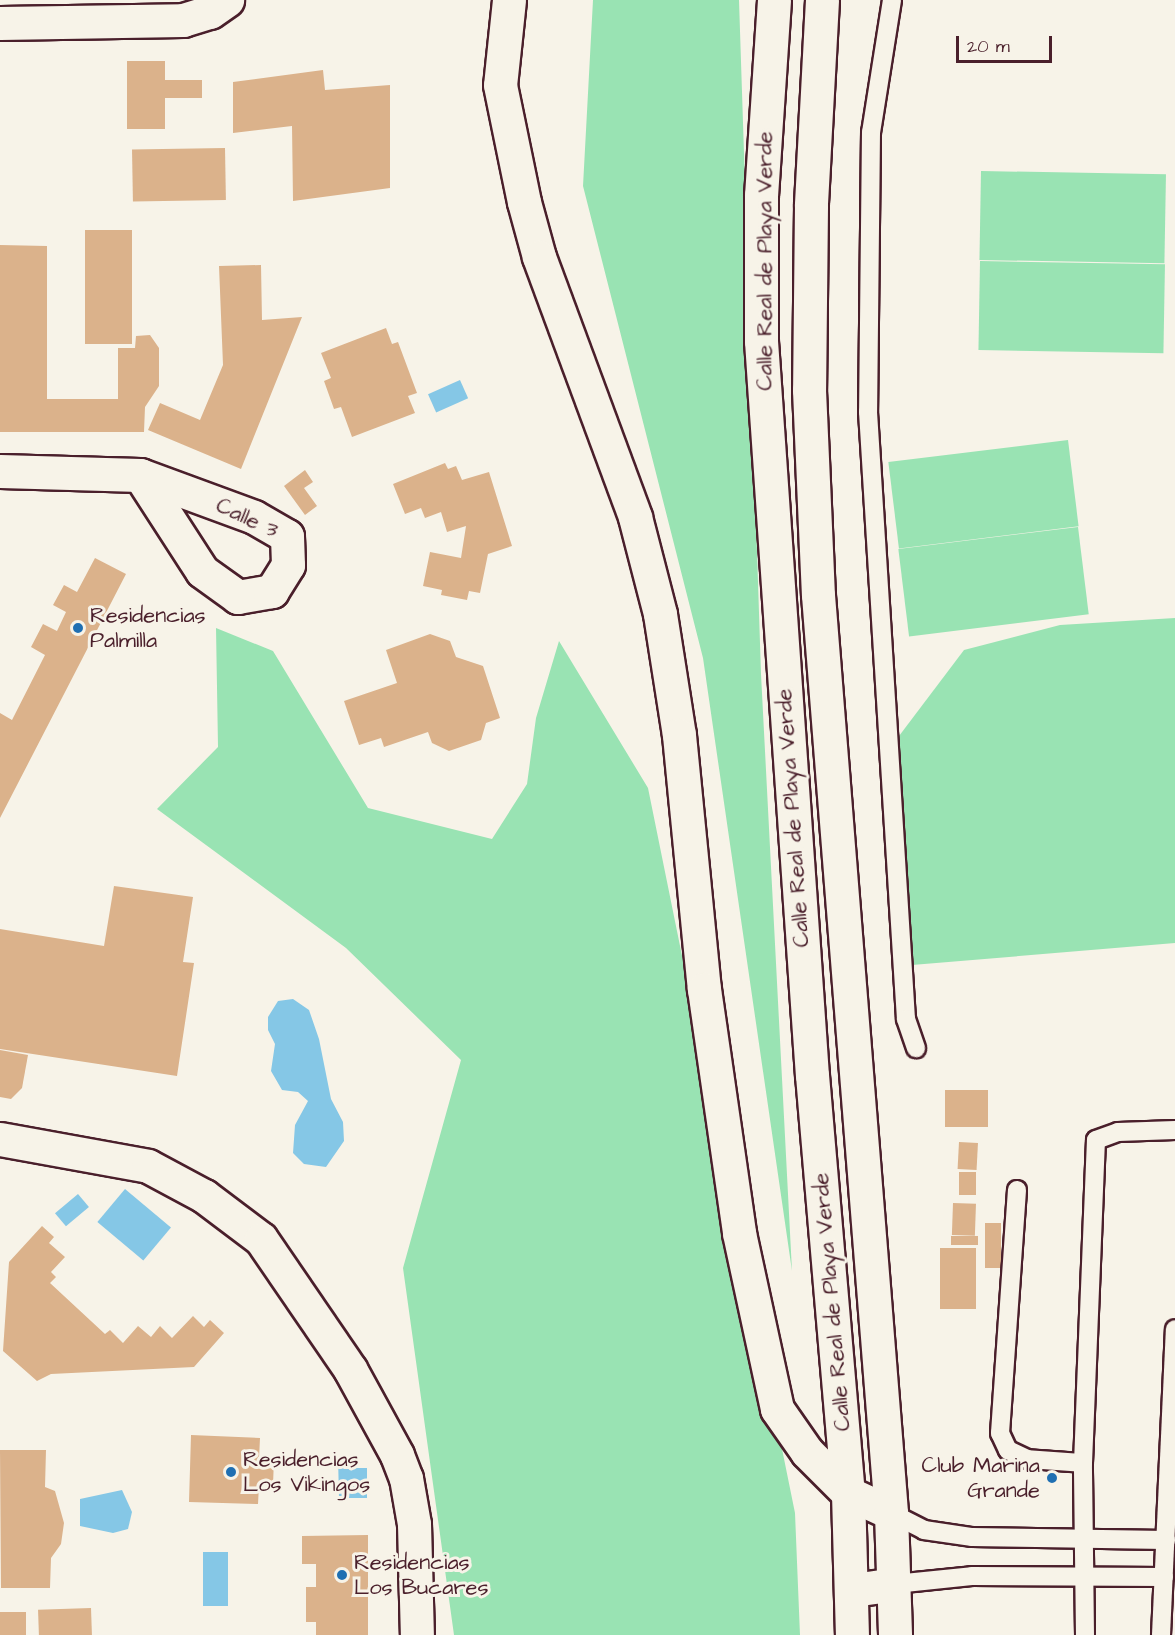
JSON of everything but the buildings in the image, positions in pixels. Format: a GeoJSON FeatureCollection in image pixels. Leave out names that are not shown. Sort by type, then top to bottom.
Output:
{"type":"FeatureCollection","features":[{"type":"Feature","properties":{"kind":"street"},"geometry":{"type":"LineString","coordinates":[[0,23],[183,20],[210,12],[227,0]]}},
{"type":"Feature","properties":{"kind":"street"},"geometry":{"type":"LineString","coordinates":[[509,0],[500,85],[524,202],[539,257],[634,517],[660,614],[679,735],[704,989],[739,1233],[777,1408],[807,1452],[848,1493],[891,1513]]}},
{"type":"Feature","properties":{"kind":"street"},"geometry":{"type":"LineString","coordinates":[[773,6],[821,7]]}},
{"type":"Feature","properties":{"kind":"street","name":"Calle Real de Playa Verde"},"geometry":{"type":"LineString","coordinates":[[773,6],[761,204],[764,393],[790,787],[848,1493],[853,1590],[852,1635]]}},
{"type":"Feature","properties":{"kind":"street","name":"Calle Real de Playa Verde"},"geometry":{"type":"LineString","coordinates":[[821,7],[811,206],[809,390],[818,595],[891,1513],[896,1635]]}},
{"type":"Feature","properties":{"kind":"street"},"geometry":{"type":"LineString","coordinates":[[761,204],[811,206]]}},
{"type":"Feature","properties":{"kind":"street"},"geometry":{"type":"LineString","coordinates":[[764,393],[809,390]]}},
{"type":"Feature","properties":{"kind":"street"},"geometry":{"type":"LineString","coordinates":[[0,471],[140,475]]}},
{"type":"Feature","properties":{"kind":"street"},"geometry":{"type":"LineString","coordinates":[[778,597],[818,595]]}},
{"type":"Feature","properties":{"kind":"street"},"geometry":{"type":"LineString","coordinates":[[790,787],[833,787]]}},
{"type":"Feature","properties":{"kind":"street"},"geometry":{"type":"LineString","coordinates":[[805,978],[848,976]]}},
{"type":"Feature","properties":{"kind":"street"},"geometry":{"type":"LineString","coordinates":[[0,1139],[148,1166],[204,1196],[261,1239],[350,1369],[397,1455],[406,1478],[414,1524],[417,1635]]}},
{"type":"Feature","properties":{"kind":"street"},"geometry":{"type":"LineString","coordinates":[[853,1590],[895,1584]]}},
{"type":"Feature","properties":{"kind":"lane"},"geometry":{"type":"LineString","coordinates":[[892,0],[871,132],[868,412],[906,1019],[916,1048]]}},
{"type":"Feature","properties":{"kind":"lane"},"geometry":{"type":"LineString","coordinates":[[1085,1635],[1082,1577],[1083,1463],[1096,1140],[1118,1132],[1175,1130]]}},
{"type":"Feature","properties":{"kind":"lane"},"geometry":{"type":"LineString","coordinates":[[1017,1190],[1000,1433],[1008,1450],[1028,1459],[1083,1463]]}},
{"type":"Feature","properties":{"kind":"lane"},"geometry":{"type":"LineString","coordinates":[[1161,1635],[1175,1329]]}},
{"type":"Feature","properties":{"kind":"lane"},"geometry":{"type":"LineString","coordinates":[[891,1513],[924,1530],[942,1533],[1084,1541],[1166,1540]]}},
{"type":"Feature","properties":{"kind":"lane"},"geometry":{"type":"LineString","coordinates":[[895,1584],[954,1577],[1164,1576]]}},
{"type":"Feature","properties":{"kind":"green space"},"geometry":{"type":"Polygon","coordinates":[[[593,0],[739,0],[761,674],[792,1271],[703,658],[583,186],[593,0]]]}},
{"type":"Feature","properties":{"kind":"green space"},"geometry":{"type":"Polygon","coordinates":[[[981,171],[1166,174],[1164,263],[979,260],[981,171]]]}},
{"type":"Feature","properties":{"kind":"green space"},"geometry":{"type":"Polygon","coordinates":[[[980,261],[1165,264],[1163,353],[978,350],[980,261]]]}},
{"type":"Feature","properties":{"kind":"green space"},"geometry":{"type":"Polygon","coordinates":[[[1068,440],[1079,526],[899,548],[888,462],[1068,440]]]}},
{"type":"Feature","properties":{"kind":"green space"},"geometry":{"type":"Polygon","coordinates":[[[1078,527],[1089,614],[909,636],[898,549],[1078,527]]]}},
{"type":"Feature","properties":{"kind":"green space"},"geometry":{"type":"Polygon","coordinates":[[[1175,618],[1175,943],[912,965],[896,740],[964,650],[1060,625],[1175,618]]]}},
{"type":"Feature","properties":{"kind":"green space"},"geometry":{"type":"Polygon","coordinates":[[[216,628],[273,651],[368,808],[492,839],[527,784],[536,718],[559,641],[648,788],[795,1513],[800,1635],[454,1635],[403,1268],[461,1060],[346,948],[157,809],[218,747],[216,628]]]}},
{"type":"Feature","properties":{"kind":"water"},"geometry":{"type":"Polygon","coordinates":[[[460,380],[468,398],[436,413],[428,394],[460,380]]]}},
{"type":"Feature","properties":{"kind":"water"},"geometry":{"type":"Polygon","coordinates":[[[293,999],[309,1010],[319,1039],[331,1099],[343,1122],[344,1141],[326,1167],[304,1164],[293,1153],[295,1125],[308,1101],[298,1092],[282,1090],[271,1071],[275,1044],[268,1030],[268,1017],[278,1001],[293,999]]]}},
{"type":"Feature","properties":{"kind":"water"},"geometry":{"type":"Polygon","coordinates":[[[125,1189],[171,1228],[143,1261],[97,1222],[125,1189]]]}},
{"type":"Feature","properties":{"kind":"water"},"geometry":{"type":"Polygon","coordinates":[[[78,1194],[89,1207],[66,1226],[55,1213],[78,1194]]]}},
{"type":"Feature","properties":{"kind":"water"},"geometry":{"type":"Polygon","coordinates":[[[338,1457],[352,1457],[352,1468],[367,1468],[367,1498],[339,1498],[338,1457]]]}},
{"type":"Feature","properties":{"kind":"water"},"geometry":{"type":"Polygon","coordinates":[[[122,1490],[132,1512],[128,1529],[113,1533],[80,1526],[80,1499],[122,1490]]]}},
{"type":"Feature","properties":{"kind":"water"},"geometry":{"type":"Polygon","coordinates":[[[203,1552],[228,1552],[228,1606],[203,1606],[203,1552]]]}},
{"type":"Feature","properties":{"kind":"place","name":"Residencias Palmilla"},"geometry":{"type":"Point","coordinates":[78,628]}},
{"type":"Feature","properties":{"kind":"place","name":"Residencias Los Vikingos"},"geometry":{"type":"Point","coordinates":[231,1472]}},
{"type":"Feature","properties":{"kind":"place","name":"Club Marina Grande"},"geometry":{"type":"Point","coordinates":[1052,1478]}},
{"type":"Feature","properties":{"kind":"place","name":"Residencias Los Bucares"},"geometry":{"type":"Point","coordinates":[342,1575]}}]}
